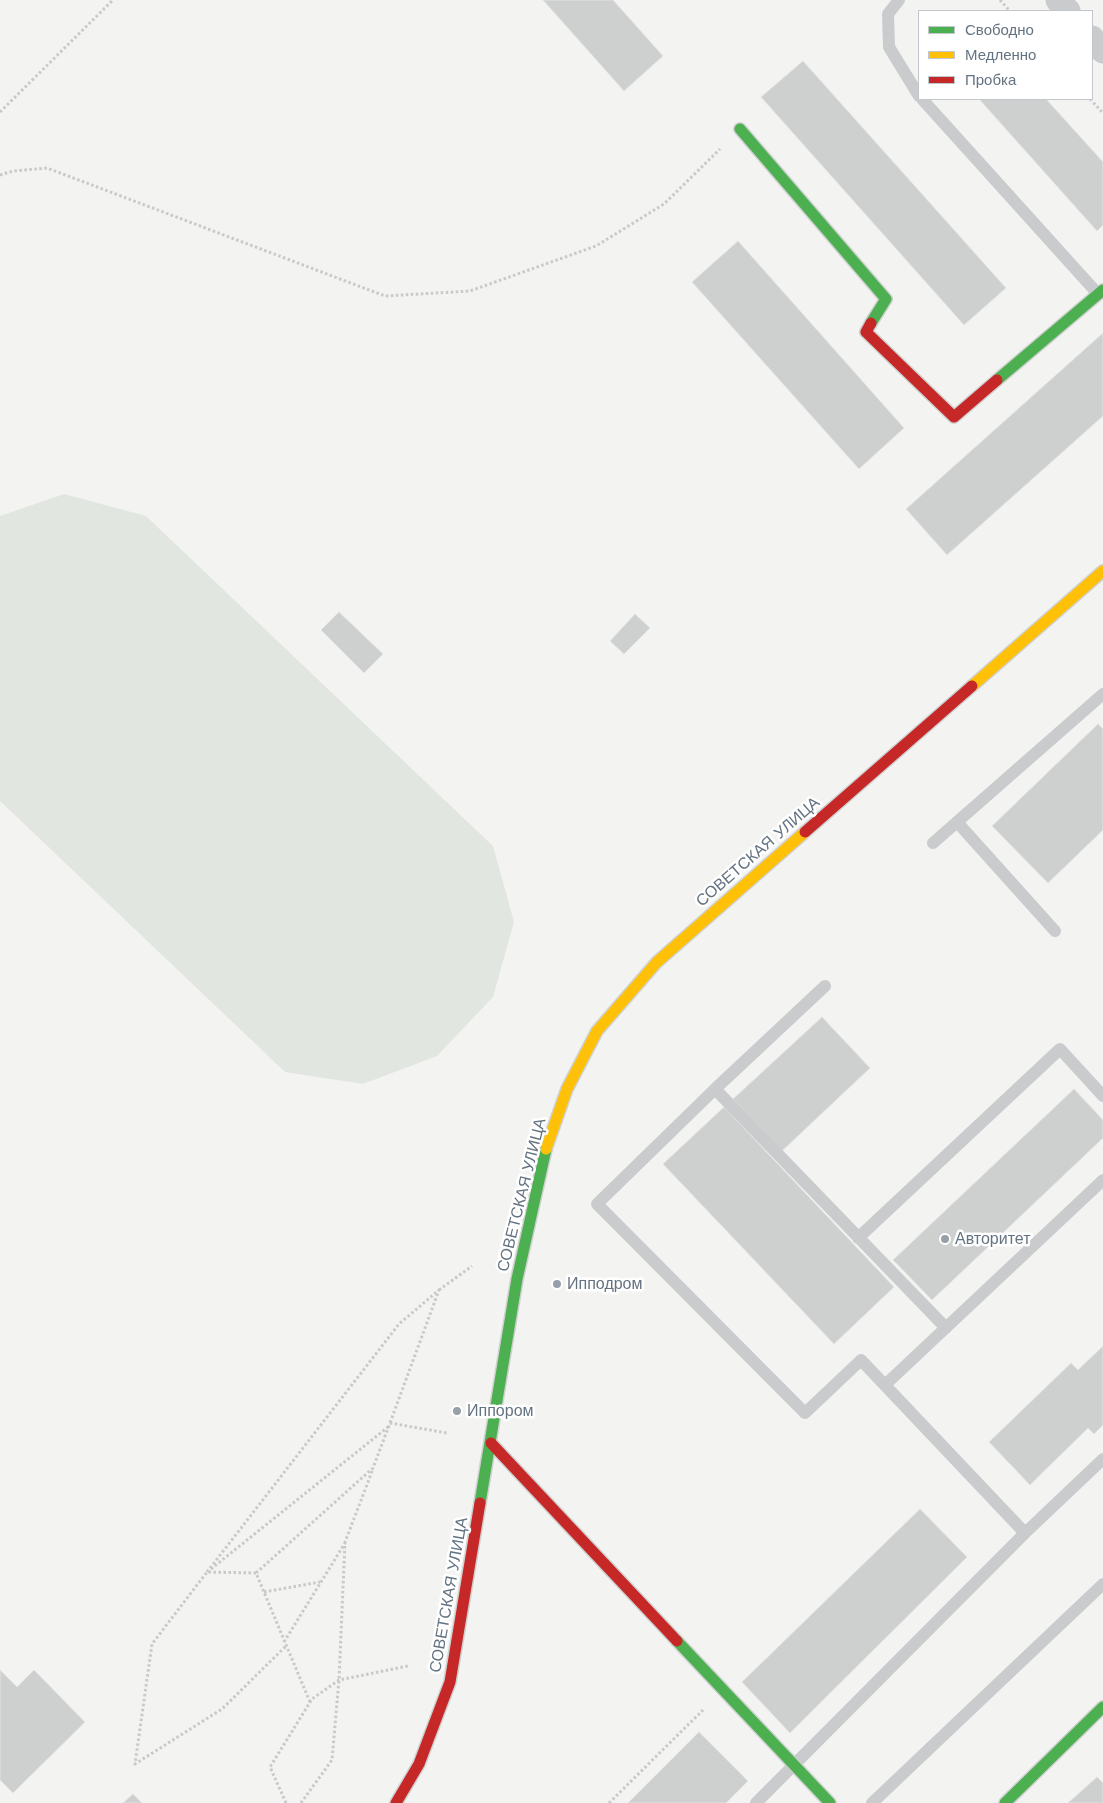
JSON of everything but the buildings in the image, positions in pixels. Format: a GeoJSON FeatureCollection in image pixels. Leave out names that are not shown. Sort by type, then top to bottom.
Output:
{"type":"FeatureCollection","features":[{"type":"Feature","properties":{"kind":"main road"},"geometry":{"type":"LineString","coordinates":[[740,129],[886,300],[866,332],[954,417],[1100,292]]}},
{"type":"Feature","properties":{"kind":"main road","name":"СОВЕТСКАЯ УЛИЦА"},"geometry":{"type":"LineString","coordinates":[[396,1803],[419,1764],[450,1682],[518,1279],[546,1153],[567,1089],[596,1031],[658,962],[1103,571]]}},
{"type":"Feature","properties":{"kind":"main road"},"geometry":{"type":"LineString","coordinates":[[491,1443],[830,1803]]}},
{"type":"Feature","properties":{"kind":"main road"},"geometry":{"type":"LineString","coordinates":[[1005,1803],[1103,1707]]}},
{"type":"Feature","properties":{"kind":"street"},"geometry":{"type":"LineString","coordinates":[[1058,0],[1067,10]]}},
{"type":"Feature","properties":{"kind":"street"},"geometry":{"type":"LineString","coordinates":[[1093,39],[1103,51]]}},
{"type":"Feature","properties":{"kind":"lane"},"geometry":{"type":"LineString","coordinates":[[899,0],[888,14],[889,47],[918,95]]}},
{"type":"Feature","properties":{"kind":"lane"},"geometry":{"type":"LineString","coordinates":[[923,100],[1100,292]]}},
{"type":"Feature","properties":{"kind":"lane"},"geometry":{"type":"LineString","coordinates":[[933,842],[1103,694]]}},
{"type":"Feature","properties":{"kind":"lane"},"geometry":{"type":"LineString","coordinates":[[957,822],[1055,931]]}},
{"type":"Feature","properties":{"kind":"lane"},"geometry":{"type":"LineString","coordinates":[[825,986],[597,1204],[805,1413],[862,1360],[1025,1533]]}},
{"type":"Feature","properties":{"kind":"lane"},"geometry":{"type":"LineString","coordinates":[[858,1238],[1060,1049],[1103,1096]]}},
{"type":"Feature","properties":{"kind":"lane"},"geometry":{"type":"LineString","coordinates":[[716,1090],[946,1328]]}},
{"type":"Feature","properties":{"kind":"lane"},"geometry":{"type":"LineString","coordinates":[[886,1384],[1103,1180]]}},
{"type":"Feature","properties":{"kind":"lane"},"geometry":{"type":"LineString","coordinates":[[756,1803],[1025,1533],[1103,1459]]}},
{"type":"Feature","properties":{"kind":"lane"},"geometry":{"type":"LineString","coordinates":[[872,1803],[1103,1584]]}},
{"type":"Feature","properties":{"kind":"path"},"geometry":{"type":"LineString","coordinates":[[0,112],[113,0]]}},
{"type":"Feature","properties":{"kind":"path"},"geometry":{"type":"LineString","coordinates":[[1000,0],[1009,10]]}},
{"type":"Feature","properties":{"kind":"path"},"geometry":{"type":"LineString","coordinates":[[1091,100],[1103,113]]}},
{"type":"Feature","properties":{"kind":"path"},"geometry":{"type":"LineString","coordinates":[[0,175],[13,171],[47,168],[385,296],[470,291],[596,246],[664,204],[740,129]]}},
{"type":"Feature","properties":{"kind":"path"},"geometry":{"type":"LineString","coordinates":[[439,1290],[345,1542],[285,1644],[222,1709],[135,1764],[152,1644],[399,1324],[439,1290],[472,1266]]}},
{"type":"Feature","properties":{"kind":"path"},"geometry":{"type":"LineString","coordinates":[[390,1422],[447,1432]]}},
{"type":"Feature","properties":{"kind":"path"},"geometry":{"type":"LineString","coordinates":[[208,1572],[389,1427]]}},
{"type":"Feature","properties":{"kind":"path"},"geometry":{"type":"LineString","coordinates":[[208,1572],[256,1573],[373,1468]]}},
{"type":"Feature","properties":{"kind":"path"},"geometry":{"type":"LineString","coordinates":[[301,1803],[332,1760],[339,1680],[345,1542]]}},
{"type":"Feature","properties":{"kind":"path"},"geometry":{"type":"LineString","coordinates":[[256,1573],[310,1702]]}},
{"type":"Feature","properties":{"kind":"path"},"geometry":{"type":"LineString","coordinates":[[264,1592],[321,1582]]}},
{"type":"Feature","properties":{"kind":"path"},"geometry":{"type":"LineString","coordinates":[[286,1803],[270,1767],[312,1699],[339,1680],[408,1666]]}},
{"type":"Feature","properties":{"kind":"path"},"geometry":{"type":"LineString","coordinates":[[609,1803],[704,1710]]}},
{"type":"Feature","properties":{"kind":"shaded area"},"geometry":{"type":"Polygon","coordinates":[[[64,494],[146,516],[493,846],[514,922],[493,997],[437,1056],[363,1084],[285,1072],[0,801],[0,516],[64,494]]]}},
{"type":"Feature","properties":{"kind":"traffic: fast"},"geometry":{"type":"LineString","coordinates":[[740,129],[886,299],[871,323]]}},
{"type":"Feature","properties":{"kind":"traffic: fast"},"geometry":{"type":"LineString","coordinates":[[997,380],[1103,290]]}},
{"type":"Feature","properties":{"kind":"traffic: fast"},"geometry":{"type":"LineString","coordinates":[[480,1503],[517,1279],[546,1149]]}},
{"type":"Feature","properties":{"kind":"traffic: fast"},"geometry":{"type":"LineString","coordinates":[[677,1641],[830,1803]]}},
{"type":"Feature","properties":{"kind":"traffic: fast"},"geometry":{"type":"LineString","coordinates":[[1005,1803],[1103,1707]]}},
{"type":"Feature","properties":{"kind":"traffic: slow"},"geometry":{"type":"LineString","coordinates":[[972,686],[1103,571]]}},
{"type":"Feature","properties":{"kind":"traffic: slow"},"geometry":{"type":"LineString","coordinates":[[546,1149],[567,1089],[597,1031],[657,962],[805,832]]}},
{"type":"Feature","properties":{"kind":"traffic: jam"},"geometry":{"type":"LineString","coordinates":[[871,323],[866,332],[954,417],[997,380]]}},
{"type":"Feature","properties":{"kind":"traffic: jam"},"geometry":{"type":"LineString","coordinates":[[805,832],[972,686]]}},
{"type":"Feature","properties":{"kind":"traffic: jam"},"geometry":{"type":"LineString","coordinates":[[491,1443],[677,1641]]}},
{"type":"Feature","properties":{"kind":"traffic: jam"},"geometry":{"type":"LineString","coordinates":[[396,1803],[419,1764],[450,1682],[480,1503]]}},
{"type":"Feature","properties":{"kind":"place","name":"Авторитет"},"geometry":{"type":"Point","coordinates":[945,1239]}},
{"type":"Feature","properties":{"kind":"place","name":"Ипподром"},"geometry":{"type":"Point","coordinates":[557,1284]}},
{"type":"Feature","properties":{"kind":"place","name":"Иппором"},"geometry":{"type":"Point","coordinates":[457,1411]}}]}
